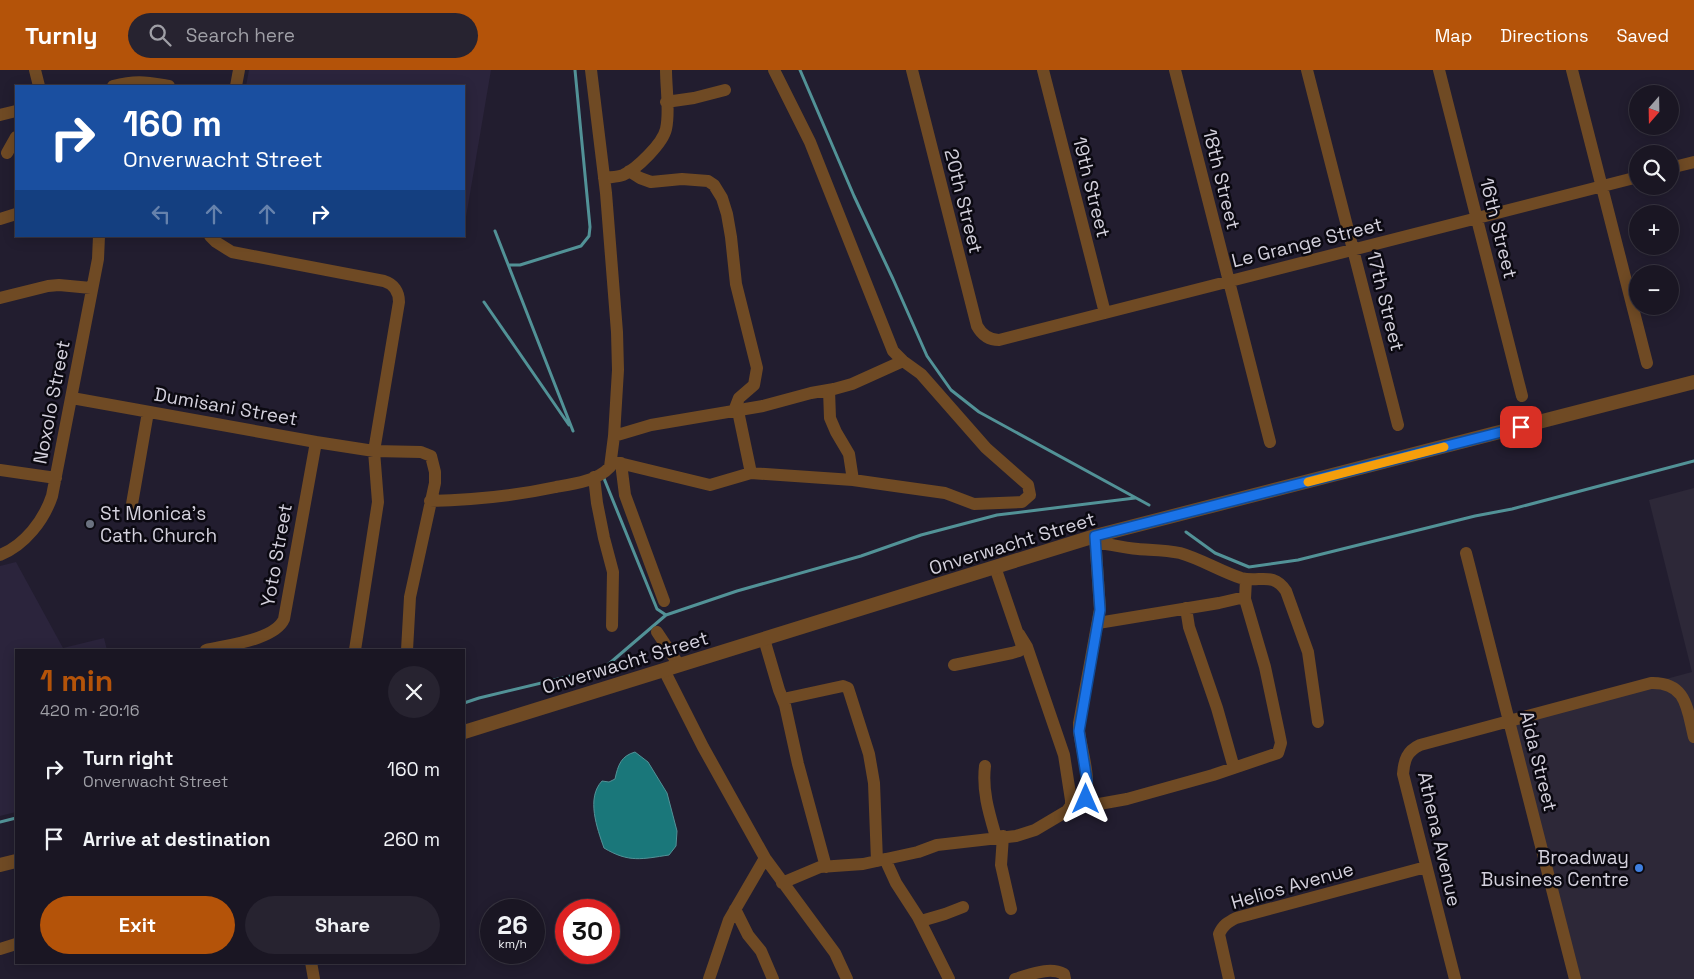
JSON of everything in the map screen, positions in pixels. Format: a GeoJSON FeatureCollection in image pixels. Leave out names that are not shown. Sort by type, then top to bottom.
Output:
{"type":"FeatureCollection","features":[{"type":"Feature","properties":{"kind":"street"},"geometry":{"type":"LineString","coordinates":[[35,70],[39,85]]}},
{"type":"Feature","properties":{"kind":"street"},"geometry":{"type":"LineString","coordinates":[[236,85],[239,70]]}},
{"type":"Feature","properties":{"kind":"street"},"geometry":{"type":"LineString","coordinates":[[591,70],[604,178],[617,332],[618,370],[614,436],[616,462],[625,495],[664,601]]}},
{"type":"Feature","properties":{"kind":"street"},"geometry":{"type":"LineString","coordinates":[[604,178],[624,175],[648,155],[664,134],[667,124],[666,70]]}},
{"type":"Feature","properties":{"kind":"street"},"geometry":{"type":"LineString","coordinates":[[616,462],[710,484],[751,473],[853,480],[945,493],[974,504],[1022,502],[1030,495],[1028,485],[986,448],[921,374],[902,361],[893,351],[810,142],[774,70]]}},
{"type":"Feature","properties":{"kind":"street","name":"20th Street"},"geometry":{"type":"LineString","coordinates":[[912,70],[977,326],[986,337]]}},
{"type":"Feature","properties":{"kind":"street","name":"19th Street"},"geometry":{"type":"LineString","coordinates":[[1043,70],[1105,313]]}},
{"type":"Feature","properties":{"kind":"street","name":"18th Street"},"geometry":{"type":"LineString","coordinates":[[1175,70],[1270,442]]}},
{"type":"Feature","properties":{"kind":"street","name":"17th Street"},"geometry":{"type":"LineString","coordinates":[[1307,70],[1398,425]]}},
{"type":"Feature","properties":{"kind":"street","name":"16th Street"},"geometry":{"type":"LineString","coordinates":[[1439,70],[1522,396]]}},
{"type":"Feature","properties":{"kind":"street"},"geometry":{"type":"LineString","coordinates":[[1572,70],[1647,363]]}},
{"type":"Feature","properties":{"kind":"street"},"geometry":{"type":"LineString","coordinates":[[116,85],[130,81],[139,81],[163,85]]}},
{"type":"Feature","properties":{"kind":"street"},"geometry":{"type":"LineString","coordinates":[[666,102],[694,98],[725,90]]}},
{"type":"Feature","properties":{"kind":"street"},"geometry":{"type":"LineString","coordinates":[[0,115],[15,111]]}},
{"type":"Feature","properties":{"kind":"street"},"geometry":{"type":"LineString","coordinates":[[7,153],[15,139]]}},
{"type":"Feature","properties":{"kind":"street"},"geometry":{"type":"LineString","coordinates":[[1679,166],[1694,162]]}},
{"type":"Feature","properties":{"kind":"street"},"geometry":{"type":"LineString","coordinates":[[629,171],[651,182],[682,179],[708,181],[714,185],[722,198],[731,237],[736,284],[757,368],[754,385],[739,398],[736,411],[751,473]]}},
{"type":"Feature","properties":{"kind":"street","name":"Le Grange Street"},"geometry":{"type":"LineString","coordinates":[[986,337],[999,340],[1629,179]]}},
{"type":"Feature","properties":{"kind":"street"},"geometry":{"type":"LineString","coordinates":[[0,218],[15,214]]}},
{"type":"Feature","properties":{"kind":"street","name":"Noxolo Street"},"geometry":{"type":"LineString","coordinates":[[0,555],[16,546],[32,530],[43,517],[50,501],[72,398],[91,288],[98,259],[100,237]]}},
{"type":"Feature","properties":{"kind":"street"},"geometry":{"type":"LineString","coordinates":[[211,237],[232,252],[384,281],[395,288],[399,296],[374,451],[378,502],[355,649]]}},
{"type":"Feature","properties":{"kind":"street"},"geometry":{"type":"LineString","coordinates":[[0,298],[59,284],[91,288]]}},
{"type":"Feature","properties":{"kind":"street"},"geometry":{"type":"LineString","coordinates":[[614,436],[651,425],[736,411],[829,390],[852,384],[902,361]]}},
{"type":"Feature","properties":{"kind":"street","name":"Onverwacht Street"},"geometry":{"type":"LineString","coordinates":[[465,732],[995,567],[1694,382]]}},
{"type":"Feature","properties":{"kind":"street"},"geometry":{"type":"LineString","coordinates":[[829,390],[830,418],[849,454],[853,480]]}},
{"type":"Feature","properties":{"kind":"street","name":"Dumisani Street"},"geometry":{"type":"LineString","coordinates":[[72,398],[374,451],[422,452],[431,456],[435,472],[435,483],[430,501]]}},
{"type":"Feature","properties":{"kind":"street"},"geometry":{"type":"LineString","coordinates":[[132,504],[148,412]]}},
{"type":"Feature","properties":{"kind":"street","name":"Yoto Street"},"geometry":{"type":"LineString","coordinates":[[210,649],[265,636],[281,626],[316,442]]}},
{"type":"Feature","properties":{"kind":"street"},"geometry":{"type":"LineString","coordinates":[[407,649],[410,597],[430,501],[480,500],[519,495],[578,483],[609,469],[616,462]]}},
{"type":"Feature","properties":{"kind":"street"},"geometry":{"type":"LineString","coordinates":[[0,470],[56,478]]}},
{"type":"Feature","properties":{"kind":"street"},"geometry":{"type":"LineString","coordinates":[[594,477],[602,529],[613,572],[612,626]]}},
{"type":"Feature","properties":{"kind":"street"},"geometry":{"type":"LineString","coordinates":[[1083,805],[1087,795],[1087,781],[1079,731],[1080,717],[1100,610],[1095,539],[1135,549],[1177,552],[1246,579],[1268,578],[1280,583],[1286,591],[1308,652],[1316,693],[1318,722]]}},
{"type":"Feature","properties":{"kind":"street","name":"Aida Street"},"geometry":{"type":"LineString","coordinates":[[1466,553],[1575,979]]}},
{"type":"Feature","properties":{"kind":"street"},"geometry":{"type":"LineString","coordinates":[[954,665],[1019,651],[1022,646],[995,567]]}},
{"type":"Feature","properties":{"kind":"street"},"geometry":{"type":"LineString","coordinates":[[1071,800],[1083,805],[1094,806],[1127,799],[1234,768],[1278,753],[1280,748],[1277,722],[1265,667],[1245,596],[1246,579]]}},
{"type":"Feature","properties":{"kind":"street"},"geometry":{"type":"LineString","coordinates":[[1098,623],[1245,596]]}},
{"type":"Feature","properties":{"kind":"street"},"geometry":{"type":"LineString","coordinates":[[1186,608],[1189,627],[1217,708],[1234,768]]}},
{"type":"Feature","properties":{"kind":"street"},"geometry":{"type":"LineString","coordinates":[[657,632],[679,665]]}},
{"type":"Feature","properties":{"kind":"street"},"geometry":{"type":"LineString","coordinates":[[782,884],[815,869],[863,864],[918,852],[937,845],[1016,836],[1035,830],[1067,811],[1071,805],[1071,800],[1062,748],[1027,647],[1019,634]]}},
{"type":"Feature","properties":{"kind":"street"},"geometry":{"type":"LineString","coordinates":[[764,639],[783,699],[826,867]]}},
{"type":"Feature","properties":{"kind":"street"},"geometry":{"type":"LineString","coordinates":[[664,670],[703,746],[765,858],[782,884],[835,953],[847,979]]}},
{"type":"Feature","properties":{"kind":"street","name":"Athena Avenue"},"geometry":{"type":"LineString","coordinates":[[1455,979],[1403,774],[1405,760],[1413,748],[1651,682],[1661,682],[1670,685],[1682,696],[1694,737]]}},
{"type":"Feature","properties":{"kind":"street"},"geometry":{"type":"LineString","coordinates":[[783,699],[843,686],[848,688],[869,754],[874,783],[881,860],[921,921],[949,979]]}},
{"type":"Feature","properties":{"kind":"street"},"geometry":{"type":"LineString","coordinates":[[985,766],[983,783],[987,804],[1000,837],[1001,865],[1011,909]]}},
{"type":"Feature","properties":{"kind":"street"},"geometry":{"type":"LineString","coordinates":[[709,979],[729,920],[765,858]]}},
{"type":"Feature","properties":{"kind":"street"},"geometry":{"type":"LineString","coordinates":[[0,865],[15,861]]}},
{"type":"Feature","properties":{"kind":"street","name":"Helios Avenue"},"geometry":{"type":"LineString","coordinates":[[1229,979],[1219,934],[1227,923],[1236,918],[1426,867]]}},
{"type":"Feature","properties":{"kind":"street"},"geometry":{"type":"LineString","coordinates":[[921,921],[963,906]]}},
{"type":"Feature","properties":{"kind":"street"},"geometry":{"type":"LineString","coordinates":[[735,909],[748,935],[761,952],[773,979]]}},
{"type":"Feature","properties":{"kind":"street"},"geometry":{"type":"LineString","coordinates":[[0,948],[15,944]]}},
{"type":"Feature","properties":{"kind":"street"},"geometry":{"type":"LineString","coordinates":[[311,964],[314,979]]}},
{"type":"Feature","properties":{"kind":"street"},"geometry":{"type":"LineString","coordinates":[[1015,979],[1048,970],[1064,974],[1065,979]]}},
{"type":"Feature","properties":{"kind":"shaded area"},"geometry":{"type":"Polygon","coordinates":[[[249,70],[491,70],[466,217],[465,85],[246,85],[249,70]]]}},
{"type":"Feature","properties":{"kind":"shaded area"},"geometry":{"type":"Polygon","coordinates":[[[1694,488],[1694,979],[1576,979],[1510,721],[1692,672],[1649,500],[1694,488]]]}},
{"type":"Feature","properties":{"kind":"shaded area"},"geometry":{"type":"Polygon","coordinates":[[[16,562],[63,648],[104,638],[107,649],[15,649],[15,812],[0,816],[0,566],[16,562]]]}},
{"type":"Feature","properties":{"kind":"shaded area"},"geometry":{"type":"Polygon","coordinates":[[[635,752],[648,762],[667,793],[677,831],[676,846],[669,855],[636,859],[628,858],[604,848],[601,840],[594,813],[597,788],[602,781],[609,782],[615,779],[617,769],[623,759],[635,752]]]}},
{"type":"Feature","properties":{"kind":"waterway"},"geometry":{"type":"LineString","coordinates":[[509,265],[520,265],[581,246],[589,236],[590,227],[575,70]]}},
{"type":"Feature","properties":{"kind":"waterway"},"geometry":{"type":"LineString","coordinates":[[800,70],[854,196],[927,356],[951,390],[979,412],[1149,505]]}},
{"type":"Feature","properties":{"kind":"waterway"},"geometry":{"type":"LineString","coordinates":[[495,231],[573,431]]}},
{"type":"Feature","properties":{"kind":"waterway"},"geometry":{"type":"LineString","coordinates":[[484,302],[569,425]]}},
{"type":"Feature","properties":{"kind":"waterway"},"geometry":{"type":"LineString","coordinates":[[1186,532],[1215,553],[1249,567],[1298,560],[1475,516],[1512,509],[1694,461]]}},
{"type":"Feature","properties":{"kind":"waterway"},"geometry":{"type":"LineString","coordinates":[[603,476],[657,609],[666,615],[737,591],[861,556],[921,535],[997,515],[1135,498]]}},
{"type":"Feature","properties":{"kind":"waterway"},"geometry":{"type":"LineString","coordinates":[[465,703],[604,668],[666,615]]}},
{"type":"Feature","properties":{"kind":"waterway"},"geometry":{"type":"LineString","coordinates":[[0,822],[15,818]]}},
{"type":"Feature","properties":{"kind":"slow traffic"},"geometry":{"type":"LineString","coordinates":[[1308,482],[1444,447]]}},
{"type":"Feature","properties":{"kind":"place","name":"St Monica's Cath. Church"},"geometry":{"type":"Point","coordinates":[90,524]}},
{"type":"Feature","properties":{"kind":"place","name":"Broadway Business Centre"},"geometry":{"type":"Point","coordinates":[1639,868]}},
{"type":"Feature","properties":{"kind":"route"},"geometry":{"type":"LineString","coordinates":[[1086,799],[1087,781],[1079,731],[1100,610],[1095,536],[1521,427]]}}]}
